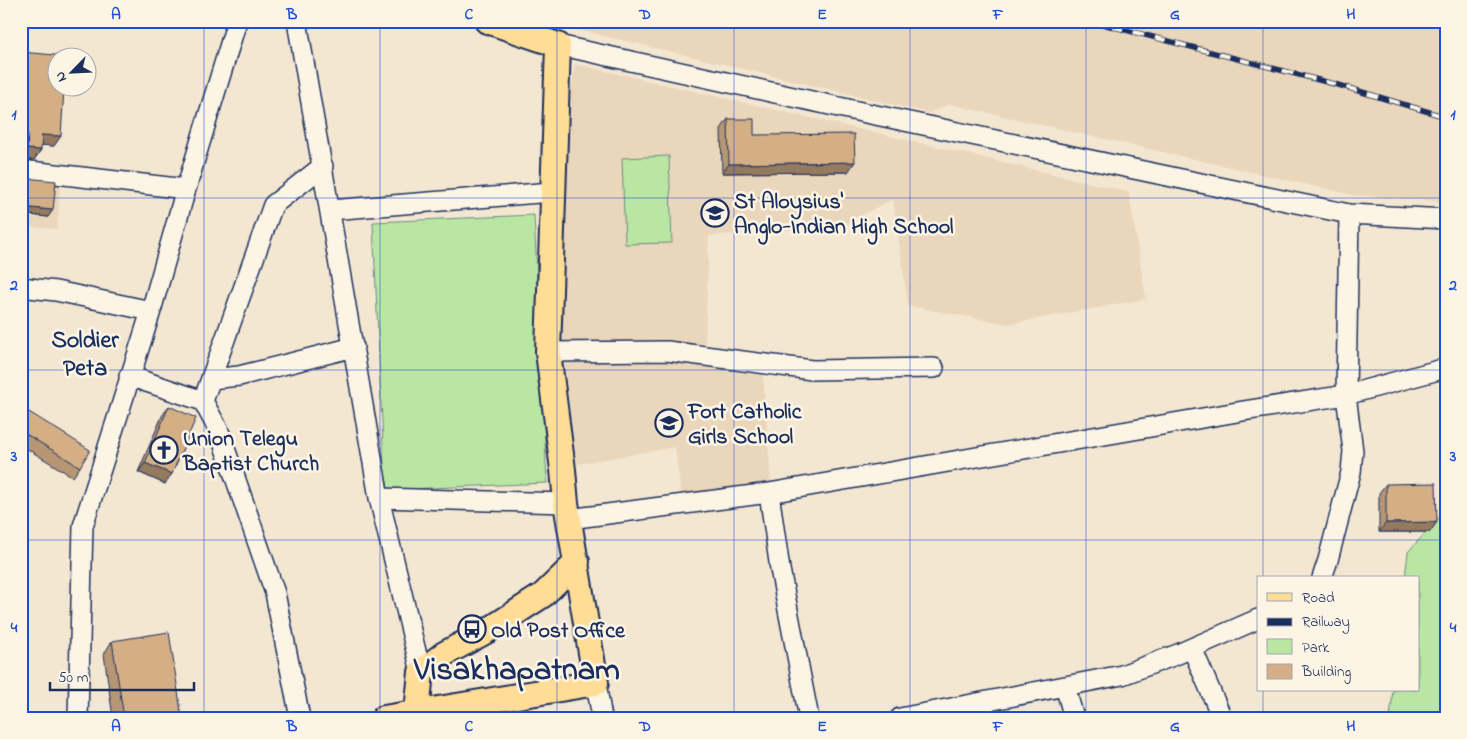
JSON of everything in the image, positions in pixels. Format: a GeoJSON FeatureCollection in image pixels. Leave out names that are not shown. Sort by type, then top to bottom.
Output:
{"type":"FeatureCollection","features":[{"type":"Feature","properties":{"kind":"main road"},"geometry":{"type":"LineString","coordinates":[[384,718],[596,683],[568,511],[548,352],[558,45],[487,21]]}},
{"type":"Feature","properties":{"kind":"main road"},"geometry":{"type":"LineString","coordinates":[[418,712],[421,672],[444,654],[492,628],[543,595],[577,562]]}},
{"type":"Feature","properties":{"kind":"street"},"geometry":{"type":"LineString","coordinates":[[78,718],[83,526],[151,311],[237,21]]}},
{"type":"Feature","properties":{"kind":"street"},"geometry":{"type":"LineString","coordinates":[[297,21],[379,498],[421,672]]}},
{"type":"Feature","properties":{"kind":"street"},"geometry":{"type":"LineString","coordinates":[[558,45],[856,111],[1349,214],[1446,219]]}},
{"type":"Feature","properties":{"kind":"street"},"geometry":{"type":"LineString","coordinates":[[203,401],[273,205],[323,166]]}},
{"type":"Feature","properties":{"kind":"street"},"geometry":{"type":"LineString","coordinates":[[21,170],[186,189]]}},
{"type":"Feature","properties":{"kind":"street"},"geometry":{"type":"LineString","coordinates":[[330,210],[552,192]]}},
{"type":"Feature","properties":{"kind":"street"},"geometry":{"type":"LineString","coordinates":[[1323,576],[1351,472],[1353,451],[1346,395],[1349,214]]}},
{"type":"Feature","properties":{"kind":"street"},"geometry":{"type":"LineString","coordinates":[[21,287],[56,291],[151,311]]}},
{"type":"Feature","properties":{"kind":"street"},"geometry":{"type":"LineString","coordinates":[[211,379],[240,376],[354,347]]}},
{"type":"Feature","properties":{"kind":"street"},"geometry":{"type":"LineString","coordinates":[[548,352],[667,351],[812,370],[934,368]]}},
{"type":"Feature","properties":{"kind":"street"},"geometry":{"type":"LineString","coordinates":[[379,498],[568,511],[769,493],[1346,395],[1446,368]]}},
{"type":"Feature","properties":{"kind":"street"},"geometry":{"type":"LineString","coordinates":[[130,376],[203,401],[219,432],[276,593],[300,718]]}},
{"type":"Feature","properties":{"kind":"street"},"geometry":{"type":"LineString","coordinates":[[769,493],[780,569],[809,718]]}},
{"type":"Feature","properties":{"kind":"street"},"geometry":{"type":"LineString","coordinates":[[900,718],[937,714],[1122,675],[1192,648],[1257,619]]}},
{"type":"Feature","properties":{"kind":"street"},"geometry":{"type":"LineString","coordinates":[[1192,648],[1222,718]]}},
{"type":"Feature","properties":{"kind":"street"},"geometry":{"type":"LineString","coordinates":[[596,683],[602,718]]}},
{"type":"Feature","properties":{"kind":"street"},"geometry":{"type":"LineString","coordinates":[[1065,686],[1074,718]]}},
{"type":"Feature","properties":{"kind":"shaded area"},"geometry":{"type":"Polygon","coordinates":[[[541,21],[1446,21],[1446,202],[1353,195],[949,104],[929,113],[541,21]]]}},
{"type":"Feature","properties":{"kind":"shaded area","name":"St Aloysius' Anglo-Indian High School"},"geometry":{"type":"Polygon","coordinates":[[[575,64],[1129,192],[1146,299],[1008,324],[908,306],[893,199],[841,226],[709,236],[705,343],[562,346],[562,141],[575,64]]]}},
{"type":"Feature","properties":{"kind":"shaded area"},"geometry":{"type":"Polygon","coordinates":[[[21,175],[61,179],[57,229],[21,226],[21,175]]]}},
{"type":"Feature","properties":{"kind":"shaded area","name":"Fort Catholic Girls School"},"geometry":{"type":"Polygon","coordinates":[[[663,357],[763,375],[771,484],[681,495],[675,447],[577,464],[564,358],[663,357]]]}},
{"type":"Feature","properties":{"kind":"green space"},"geometry":{"type":"Polygon","coordinates":[[[669,156],[672,243],[625,244],[622,158],[669,156]]]}},
{"type":"Feature","properties":{"kind":"green space"},"geometry":{"type":"Polygon","coordinates":[[[534,215],[547,483],[385,490],[373,222],[534,215]]]}},
{"type":"Feature","properties":{"kind":"green space"},"geometry":{"type":"Polygon","coordinates":[[[1446,510],[1446,718],[1390,718],[1393,692],[1420,692],[1420,576],[1405,576],[1408,552],[1446,510]]]}},
{"type":"Feature","properties":{"kind":"building"},"geometry":{"type":"Polygon","coordinates":[[[21,52],[48,54],[48,98],[63,98],[61,136],[42,135],[41,150],[27,149],[28,134],[21,133],[21,52]]]}},
{"type":"Feature","properties":{"kind":"building"},"geometry":{"type":"Polygon","coordinates":[[[728,119],[754,119],[754,135],[854,134],[855,162],[729,164],[728,119]]]}},
{"type":"Feature","properties":{"kind":"building"},"geometry":{"type":"Polygon","coordinates":[[[25,178],[56,181],[53,210],[21,207],[21,184],[24,185],[25,178]]]}},
{"type":"Feature","properties":{"kind":"building","name":"Union Telegu Baptist Church"},"geometry":{"type":"Polygon","coordinates":[[[169,406],[196,418],[172,474],[145,463],[169,406]]]}},
{"type":"Feature","properties":{"kind":"building"},"geometry":{"type":"Polygon","coordinates":[[[21,407],[90,450],[80,467],[21,431],[21,407]]]}},
{"type":"Feature","properties":{"kind":"building"},"geometry":{"type":"Polygon","coordinates":[[[1436,483],[1437,522],[1386,523],[1386,484],[1436,483]]]}},
{"type":"Feature","properties":{"kind":"building"},"geometry":{"type":"Polygon","coordinates":[[[169,632],[182,718],[124,718],[112,641],[169,632]]]}},
{"type":"Feature","properties":{"kind":"railway"},"geometry":{"type":"LineString","coordinates":[[1091,21],[1342,86],[1446,117]]}},
{"type":"Feature","properties":{"kind":"place","name":"St Aloysius' Anglo-Indian High School"},"geometry":{"type":"Point","coordinates":[715,213]}},
{"type":"Feature","properties":{"kind":"place","name":"Fort Catholic Girls School"},"geometry":{"type":"Point","coordinates":[669,423]}},
{"type":"Feature","properties":{"kind":"place","name":"Union Telegu Baptist Church"},"geometry":{"type":"Point","coordinates":[164,450]}},
{"type":"Feature","properties":{"kind":"place","name":"Old Post Office"},"geometry":{"type":"Point","coordinates":[472,629]}},
{"type":"Feature","properties":{"kind":"district","name":"Soldier Peta"},"geometry":{"type":"Point","coordinates":[85,353]}},
{"type":"Feature","properties":{"kind":"district","name":"Visakhapatnam"},"geometry":{"type":"Point","coordinates":[517,668]}}]}
